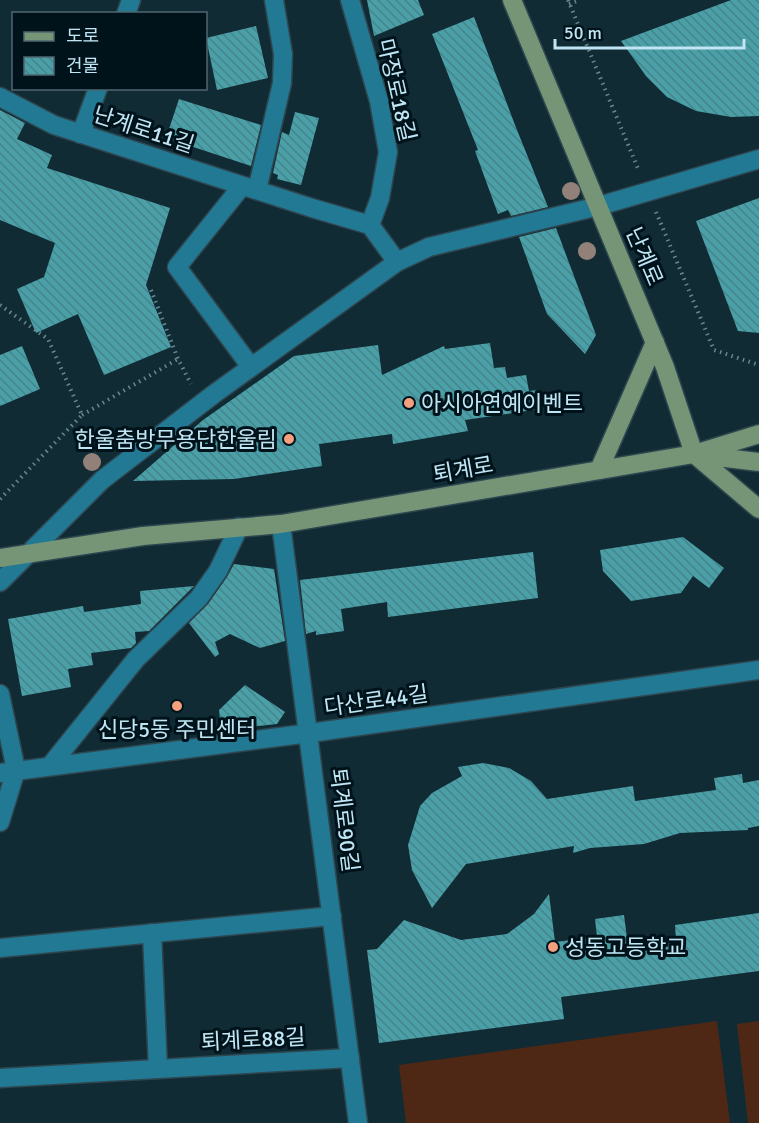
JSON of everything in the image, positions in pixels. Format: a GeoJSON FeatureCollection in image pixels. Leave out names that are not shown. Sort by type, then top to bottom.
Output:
{"type":"FeatureCollection","features":[{"type":"Feature","properties":{"kind":"main road","name":"난계로"},"geometry":{"type":"LineString","coordinates":[[512,0],[655,342],[694,454]]}},
{"type":"Feature","properties":{"kind":"main road"},"geometry":{"type":"LineString","coordinates":[[599,470],[655,342]]}},
{"type":"Feature","properties":{"kind":"main road"},"geometry":{"type":"LineString","coordinates":[[694,454],[759,434]]}},
{"type":"Feature","properties":{"kind":"main road"},"geometry":{"type":"LineString","coordinates":[[694,454],[759,462]]}},
{"type":"Feature","properties":{"kind":"main road"},"geometry":{"type":"LineString","coordinates":[[694,454],[759,509]]}},
{"type":"Feature","properties":{"kind":"main road","name":"퇴계로"},"geometry":{"type":"LineString","coordinates":[[0,558],[143,536],[281,524],[694,454]]}},
{"type":"Feature","properties":{"kind":"street"},"geometry":{"type":"LineString","coordinates":[[251,367],[177,267],[250,188],[282,82],[283,54],[274,0]]}},
{"type":"Feature","properties":{"kind":"street","name":"마장로18길"},"geometry":{"type":"LineString","coordinates":[[350,0],[379,100],[388,152],[380,198],[370,225]]}},
{"type":"Feature","properties":{"kind":"street"},"geometry":{"type":"LineString","coordinates":[[81,134],[97,90]]}},
{"type":"Feature","properties":{"kind":"street","name":"난계로11길"},"geometry":{"type":"LineString","coordinates":[[0,97],[54,125],[370,225]]}},
{"type":"Feature","properties":{"kind":"street"},"geometry":{"type":"LineString","coordinates":[[0,582],[102,480],[251,367],[397,262],[429,247],[599,207],[759,159]]}},
{"type":"Feature","properties":{"kind":"street"},"geometry":{"type":"LineString","coordinates":[[370,225],[397,262]]}},
{"type":"Feature","properties":{"kind":"street","name":"퇴계로90길"},"geometry":{"type":"LineString","coordinates":[[281,524],[310,733],[358,1123]]}},
{"type":"Feature","properties":{"kind":"street"},"geometry":{"type":"LineString","coordinates":[[50,766],[136,659],[199,598],[218,571],[239,527]]}},
{"type":"Feature","properties":{"kind":"street","name":"다산로44길"},"geometry":{"type":"LineString","coordinates":[[8,772],[310,733],[759,670]]}},
{"type":"Feature","properties":{"kind":"street"},"geometry":{"type":"LineString","coordinates":[[0,694],[8,772],[0,822]]}},
{"type":"Feature","properties":{"kind":"street"},"geometry":{"type":"LineString","coordinates":[[0,948],[332,916]]}},
{"type":"Feature","properties":{"kind":"street"},"geometry":{"type":"LineString","coordinates":[[152,933],[158,1069]]}},
{"type":"Feature","properties":{"kind":"street","name":"퇴계로88길"},"geometry":{"type":"LineString","coordinates":[[0,1078],[350,1058]]}},
{"type":"Feature","properties":{"kind":"path"},"geometry":{"type":"LineString","coordinates":[[569,4],[580,0]]}},
{"type":"Feature","properties":{"kind":"path"},"geometry":{"type":"LineString","coordinates":[[151,290],[191,384]]}},
{"type":"Feature","properties":{"kind":"path"},"geometry":{"type":"LineString","coordinates":[[0,305],[48,339],[82,415]]}},
{"type":"Feature","properties":{"kind":"path"},"geometry":{"type":"LineString","coordinates":[[0,499],[82,415],[178,358]]}},
{"type":"Feature","properties":{"kind":"shaded area"},"geometry":{"type":"Polygon","coordinates":[[[717,1021],[730,1123],[406,1123],[399,1065],[717,1021]]]}},
{"type":"Feature","properties":{"kind":"shaded area"},"geometry":{"type":"Polygon","coordinates":[[[759,1021],[759,1123],[748,1123],[737,1024],[759,1021]]]}},
{"type":"Feature","properties":{"kind":"building"},"geometry":{"type":"Polygon","coordinates":[[[367,0],[418,0],[424,15],[374,36],[367,0]]]}},
{"type":"Feature","properties":{"kind":"building"},"geometry":{"type":"Polygon","coordinates":[[[731,0],[759,0],[759,116],[731,117],[696,111],[667,97],[646,76],[621,41],[731,0]]]}},
{"type":"Feature","properties":{"kind":"building"},"geometry":{"type":"Polygon","coordinates":[[[474,17],[548,207],[511,216],[508,210],[498,214],[475,151],[478,150],[432,34],[474,17]]]}},
{"type":"Feature","properties":{"kind":"building"},"geometry":{"type":"Polygon","coordinates":[[[256,26],[268,78],[217,90],[207,38],[256,26]]]}},
{"type":"Feature","properties":{"kind":"building"},"geometry":{"type":"Polygon","coordinates":[[[179,99],[261,125],[251,166],[166,138],[179,99]]]}},
{"type":"Feature","properties":{"kind":"building"},"geometry":{"type":"Polygon","coordinates":[[[0,110],[25,123],[17,139],[52,155],[47,168],[170,208],[146,285],[171,347],[104,375],[78,314],[36,333],[17,289],[44,277],[55,243],[0,220],[0,110]]]}},
{"type":"Feature","properties":{"kind":"building"},"geometry":{"type":"Polygon","coordinates":[[[295,112],[319,118],[301,185],[277,179],[278,175],[273,173],[282,132],[289,135],[295,112]]]}},
{"type":"Feature","properties":{"kind":"building"},"geometry":{"type":"Polygon","coordinates":[[[759,198],[759,333],[738,331],[696,221],[759,198]]]}},
{"type":"Feature","properties":{"kind":"building"},"geometry":{"type":"Polygon","coordinates":[[[556,228],[596,335],[585,354],[547,314],[519,237],[556,228]]]}},
{"type":"Feature","properties":{"kind":"building"},"geometry":{"type":"Polygon","coordinates":[[[490,343],[494,368],[505,367],[507,378],[526,375],[529,391],[537,390],[540,409],[465,420],[468,431],[393,444],[392,434],[319,444],[322,466],[234,479],[133,481],[203,420],[294,356],[378,345],[382,375],[444,346],[445,349],[490,343]]]}},
{"type":"Feature","properties":{"kind":"building"},"geometry":{"type":"Polygon","coordinates":[[[22,346],[40,389],[0,406],[0,355],[22,346]]]}},
{"type":"Feature","properties":{"kind":"building"},"geometry":{"type":"Polygon","coordinates":[[[683,537],[724,568],[709,588],[693,576],[681,593],[631,601],[603,571],[600,550],[683,537]]]}},
{"type":"Feature","properties":{"kind":"building"},"geometry":{"type":"Polygon","coordinates":[[[533,552],[538,598],[388,617],[387,602],[341,609],[344,631],[316,635],[316,631],[306,634],[300,580],[533,552]]]}},
{"type":"Feature","properties":{"kind":"building"},"geometry":{"type":"Polygon","coordinates":[[[234,564],[274,569],[285,641],[260,648],[230,634],[215,642],[219,654],[215,657],[189,623],[208,604],[234,564]]]}},
{"type":"Feature","properties":{"kind":"building"},"geometry":{"type":"Polygon","coordinates":[[[194,586],[149,631],[135,632],[136,643],[131,648],[91,653],[93,665],[68,669],[71,687],[22,696],[8,619],[83,606],[84,612],[141,604],[140,591],[194,586]]]}},
{"type":"Feature","properties":{"kind":"building"},"geometry":{"type":"Polygon","coordinates":[[[245,685],[285,712],[277,724],[221,730],[219,710],[245,685]]]}},
{"type":"Feature","properties":{"kind":"building"},"geometry":{"type":"Polygon","coordinates":[[[483,763],[509,768],[531,781],[547,799],[633,786],[635,801],[716,790],[714,778],[742,774],[743,783],[759,780],[759,826],[748,828],[748,830],[680,833],[644,844],[590,848],[573,853],[574,846],[466,864],[432,908],[412,870],[408,845],[420,806],[432,793],[462,776],[458,767],[483,763]]]}},
{"type":"Feature","properties":{"kind":"building"},"geometry":{"type":"Polygon","coordinates":[[[549,894],[555,942],[597,937],[595,919],[624,915],[628,946],[676,940],[675,925],[759,913],[759,971],[561,997],[564,1019],[379,1043],[367,950],[377,949],[404,920],[461,940],[507,934],[534,914],[549,894]]]}},
{"type":"Feature","properties":{"kind":"place","name":"아시아연예이벤트"},"geometry":{"type":"Point","coordinates":[409,403]}},
{"type":"Feature","properties":{"kind":"place","name":"한울춤방무용단한울림"},"geometry":{"type":"Point","coordinates":[289,439]}},
{"type":"Feature","properties":{"kind":"place","name":"신당5동 주민센터"},"geometry":{"type":"Point","coordinates":[177,706]}},
{"type":"Feature","properties":{"kind":"place","name":"성동고등학교"},"geometry":{"type":"Point","coordinates":[553,947]}}]}
